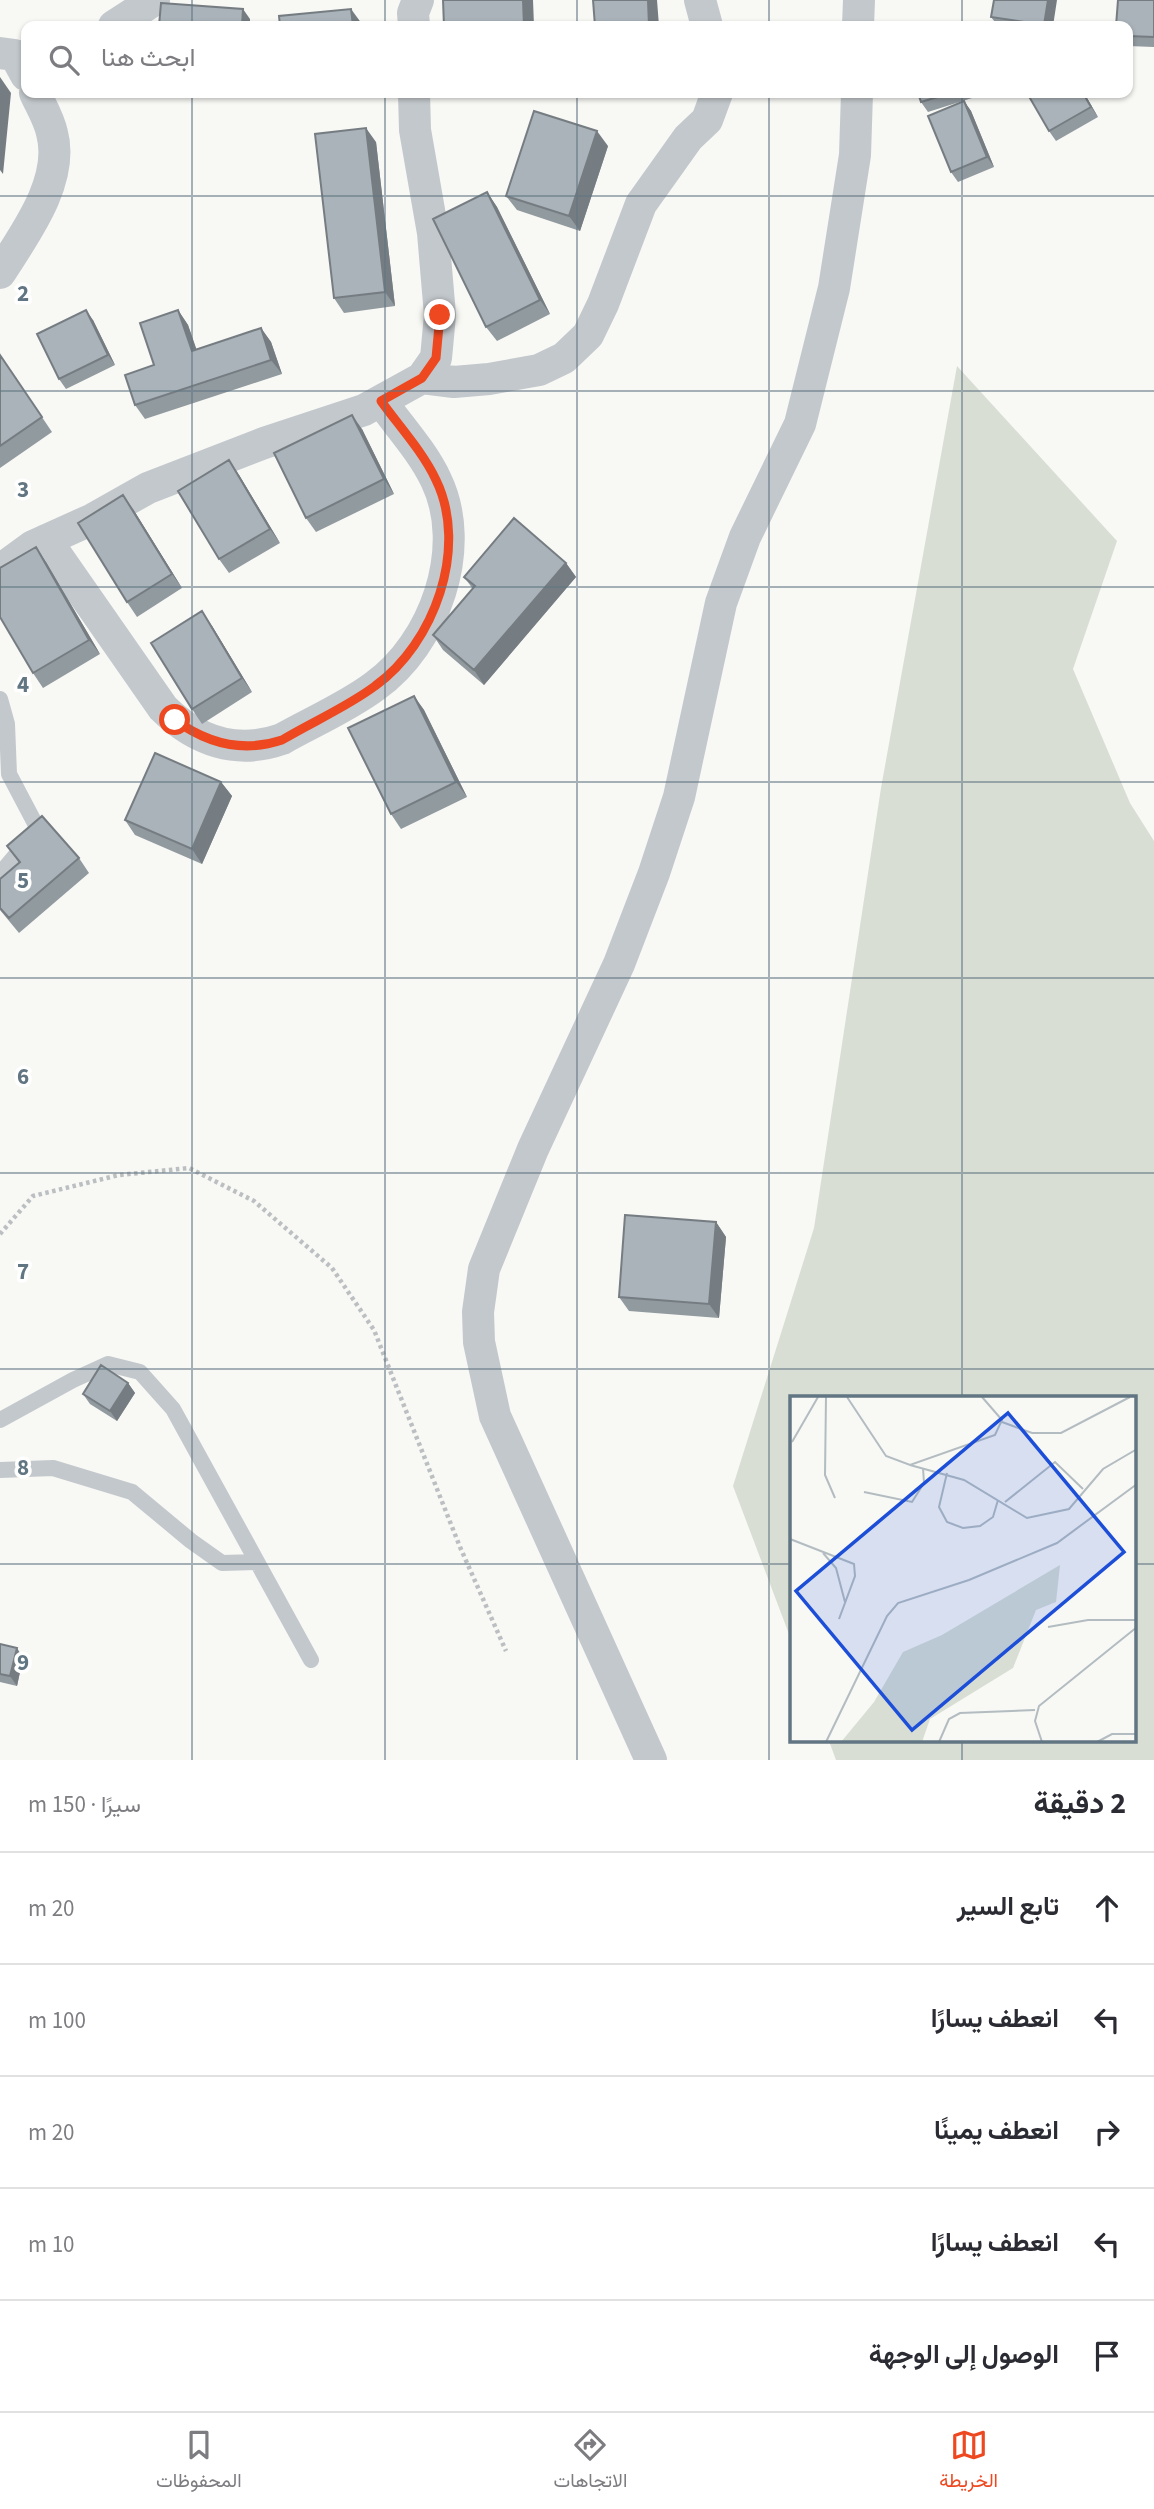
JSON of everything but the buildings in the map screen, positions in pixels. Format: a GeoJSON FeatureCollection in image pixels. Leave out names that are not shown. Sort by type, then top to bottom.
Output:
{"type":"FeatureCollection","features":[{"type":"Feature","properties":{"kind":"street"},"geometry":{"type":"LineString","coordinates":[[122,21],[153,0]]}},
{"type":"Feature","properties":{"kind":"street"},"geometry":{"type":"LineString","coordinates":[[414,21],[413,13],[418,0]]}},
{"type":"Feature","properties":{"kind":"street"},"geometry":{"type":"LineString","coordinates":[[700,0],[706,21]]}},
{"type":"Feature","properties":{"kind":"street"},"geometry":{"type":"LineString","coordinates":[[858,21],[859,0]]}},
{"type":"Feature","properties":{"kind":"street"},"geometry":{"type":"LineString","coordinates":[[0,273],[38,211],[45,195],[55,153],[52,133],[37,98]]}},
{"type":"Feature","properties":{"kind":"street"},"geometry":{"type":"LineString","coordinates":[[0,570],[33,546],[93,519],[148,488],[264,443],[364,410],[422,378],[436,358],[440,315],[433,233],[415,130],[414,98]]}},
{"type":"Feature","properties":{"kind":"street"},"geometry":{"type":"LineString","coordinates":[[422,378],[454,382],[489,379],[539,370],[564,358],[588,335],[603,304],[641,204],[688,138],[707,120],[715,98]]}},
{"type":"Feature","properties":{"kind":"street"},"geometry":{"type":"LineString","coordinates":[[651,1760],[495,1416],[479,1342],[478,1311],[484,1269],[533,1149],[619,964],[654,873],[679,797],[721,603],[745,537],[800,424],[834,288],[855,155],[857,98]]}},
{"type":"Feature","properties":{"kind":"street"},"geometry":{"type":"LineString","coordinates":[[46,540],[163,708],[175,720],[205,739],[225,745],[255,746],[282,740],[376,686],[397,667],[430,619],[439,595],[448,544],[448,519],[444,498],[436,478],[381,401]]}},
{"type":"Feature","properties":{"kind":"lane"},"geometry":{"type":"LineString","coordinates":[[0,699],[7,724],[9,774],[38,829],[0,874]]}},
{"type":"Feature","properties":{"kind":"lane"},"geometry":{"type":"LineString","coordinates":[[0,1420],[108,1364],[140,1372],[173,1409],[311,1660]]}},
{"type":"Feature","properties":{"kind":"lane"},"geometry":{"type":"LineString","coordinates":[[0,1470],[53,1468],[132,1492],[222,1563],[256,1562]]}},
{"type":"Feature","properties":{"kind":"path"},"geometry":{"type":"LineString","coordinates":[[0,1234],[33,1196],[119,1175],[189,1168],[254,1201],[332,1268],[374,1330],[460,1546],[506,1651]]}},
{"type":"Feature","properties":{"kind":"shaded area"},"geometry":{"type":"Polygon","coordinates":[[[957,366],[1117,541],[1073,669],[1130,803],[1154,841],[1154,1760],[836,1760],[829,1742],[1136,1742],[1136,1396],[790,1396],[790,1637],[733,1486],[814,1228],[881,788],[957,366]]]}},
{"type":"Feature","properties":{"kind":"route"},"geometry":{"type":"LineString","coordinates":[[175,720],[205,739],[225,745],[245,747],[282,740],[376,686],[397,667],[415,644],[430,619],[439,595],[445,570],[448,519],[436,478],[381,401],[422,378],[436,358],[440,315]]}}]}
